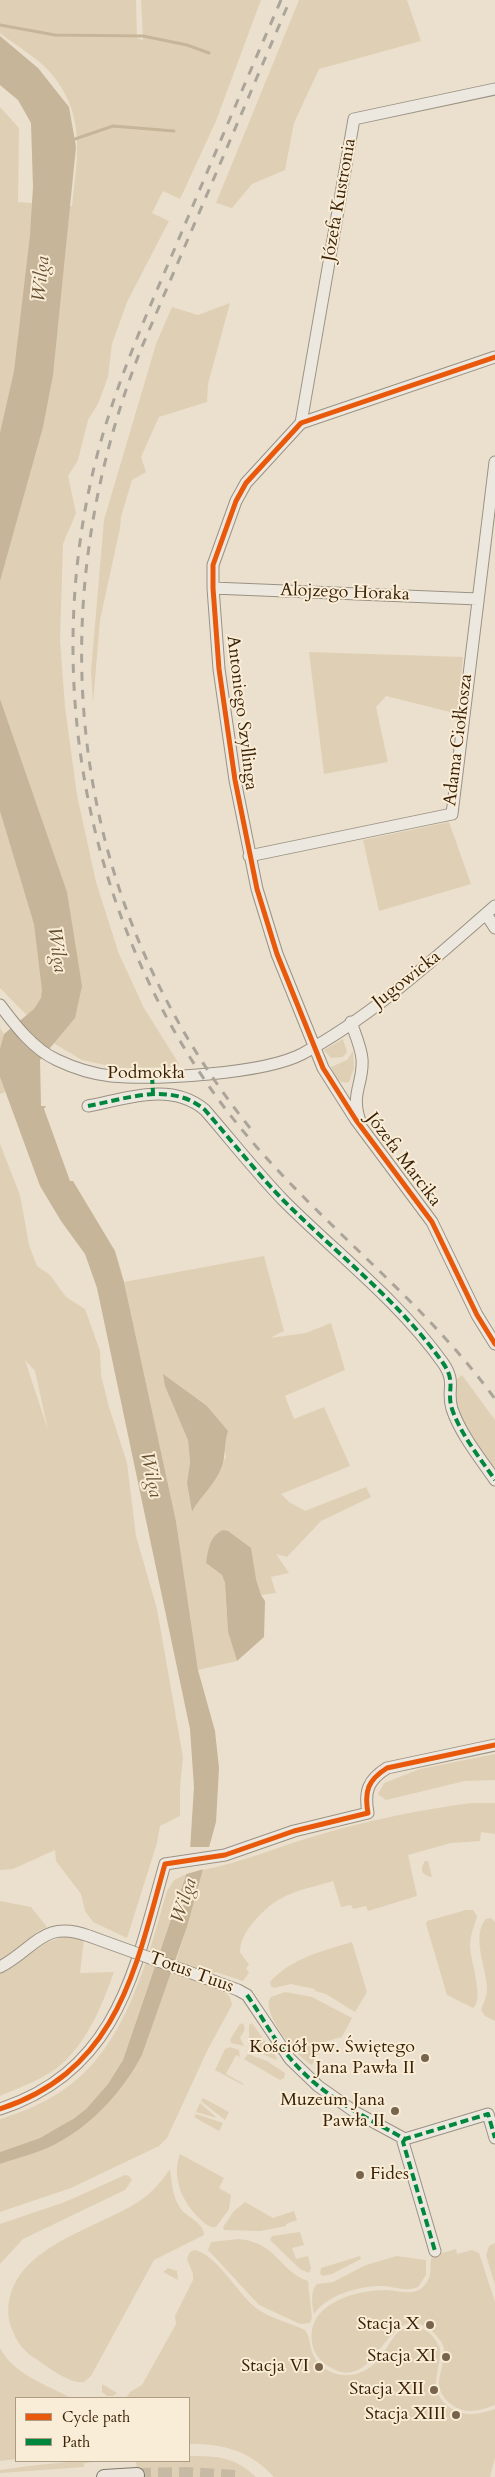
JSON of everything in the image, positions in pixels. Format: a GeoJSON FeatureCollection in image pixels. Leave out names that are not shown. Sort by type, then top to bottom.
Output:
{"type":"FeatureCollection","features":[{"type":"Feature","properties":{"kind":"main road"},"geometry":{"type":"LineString","coordinates":[[104,2477],[137,2475]]}},
{"type":"Feature","properties":{"kind":"street","name":"Józefa Kustronia"},"geometry":{"type":"LineString","coordinates":[[301,423],[354,120],[495,89]]}},
{"type":"Feature","properties":{"kind":"street","name":"Antoniego Szyllinga"},"geometry":{"type":"LineString","coordinates":[[314,1047],[278,954],[249,856],[235,780],[219,670],[213,565],[236,501],[246,483],[301,423],[495,357]]}},
{"type":"Feature","properties":{"kind":"street","name":"Adama Ciołkosza"},"geometry":{"type":"LineString","coordinates":[[249,856],[452,814],[495,462]]}},
{"type":"Feature","properties":{"kind":"street","name":"Alojzego Horaka"},"geometry":{"type":"LineString","coordinates":[[213,588],[478,598]]}},
{"type":"Feature","properties":{"kind":"street","name":"Jugowicka"},"geometry":{"type":"LineString","coordinates":[[314,1047],[410,981],[490,910]]}},
{"type":"Feature","properties":{"kind":"street"},"geometry":{"type":"LineString","coordinates":[[490,910],[495,928]]}},
{"type":"Feature","properties":{"kind":"street","name":"Podmokła"},"geometry":{"type":"LineString","coordinates":[[0,1005],[34,1043],[54,1059],[110,1076],[152,1076],[260,1067],[291,1059],[314,1047]]}},
{"type":"Feature","properties":{"kind":"street","name":"Józefa Marcika"},"geometry":{"type":"LineString","coordinates":[[351,1022],[362,1058],[362,1071],[357,1085],[357,1108],[364,1132]]}},
{"type":"Feature","properties":{"kind":"street","name":"Józefa Marcika"},"geometry":{"type":"LineString","coordinates":[[314,1047],[334,1087],[364,1132],[432,1222],[477,1315],[495,1344]]}},
{"type":"Feature","properties":{"kind":"street"},"geometry":{"type":"LineString","coordinates":[[152,1076],[153,1093]]}},
{"type":"Feature","properties":{"kind":"street"},"geometry":{"type":"LineString","coordinates":[[334,1087],[350,1088],[357,1085]]}},
{"type":"Feature","properties":{"kind":"street"},"geometry":{"type":"LineString","coordinates":[[88,1106],[153,1093],[188,1100],[205,1110],[283,1200],[393,1304],[425,1338],[450,1373],[452,1385],[450,1403],[456,1420],[495,1480]]}},
{"type":"Feature","properties":{"kind":"street"},"geometry":{"type":"LineString","coordinates":[[0,2109],[37,2095],[54,2084],[80,2063],[97,2043],[120,2004],[135,1965],[165,1864],[213,1857],[294,1831],[368,1813],[366,1796],[368,1785],[377,1774],[387,1768],[495,1745]]}},
{"type":"Feature","properties":{"kind":"street","name":"Totus Tuus"},"geometry":{"type":"LineString","coordinates":[[0,1967],[50,1932],[70,1930],[238,1990],[247,1995],[279,2044],[307,2077],[338,2101],[405,2139]]}},
{"type":"Feature","properties":{"kind":"street"},"geometry":{"type":"LineString","coordinates":[[435,2251],[403,2142],[405,2139],[488,2114],[495,2138]]}},
{"type":"Feature","properties":{"kind":"shaded area"},"geometry":{"type":"Polygon","coordinates":[[[0,0],[136,0],[137,38],[143,40],[141,0],[261,0],[216,121],[180,199],[163,191],[152,213],[169,221],[127,302],[112,344],[108,377],[98,404],[88,420],[78,460],[68,476],[76,513],[63,544],[60,640],[65,707],[77,795],[96,882],[119,954],[144,1008],[179,1064],[175,1067],[119,1068],[82,1060],[55,1044],[0,988],[0,107],[19,128],[18,202],[72,206],[77,135],[69,102],[49,71],[0,33],[0,0]]]}},
{"type":"Feature","properties":{"kind":"shaded area"},"geometry":{"type":"Polygon","coordinates":[[[299,0],[407,0],[421,41],[319,69],[294,123],[285,170],[252,184],[232,208],[216,203],[299,0]]]}},
{"type":"Feature","properties":{"kind":"shaded area"},"geometry":{"type":"Polygon","coordinates":[[[230,303],[208,384],[207,402],[159,417],[141,457],[146,472],[132,480],[121,517],[100,620],[93,703],[91,671],[104,520],[156,344],[172,307],[198,315],[230,303]]]}},
{"type":"Feature","properties":{"kind":"shaded area"},"geometry":{"type":"Polygon","coordinates":[[[309,652],[463,657],[458,714],[386,696],[376,707],[388,762],[324,774],[309,652]]]}},
{"type":"Feature","properties":{"kind":"shaded area"},"geometry":{"type":"Polygon","coordinates":[[[449,822],[471,884],[379,911],[363,840],[449,822]]]}},
{"type":"Feature","properties":{"kind":"shaded area"},"geometry":{"type":"Polygon","coordinates":[[[0,1028],[4,1034],[1,1063],[5,1092],[0,1094],[0,1028]]]}},
{"type":"Feature","properties":{"kind":"shaded area"},"geometry":{"type":"Polygon","coordinates":[[[343,1039],[347,1052],[343,1057],[331,1058],[324,1050],[343,1039]]]}},
{"type":"Feature","properties":{"kind":"shaded area"},"geometry":{"type":"Polygon","coordinates":[[[353,1051],[354,1068],[349,1082],[345,1083],[337,1079],[331,1067],[347,1060],[353,1051]]]}},
{"type":"Feature","properties":{"kind":"shaded area"},"geometry":{"type":"Polygon","coordinates":[[[0,1144],[20,1195],[29,1245],[37,1266],[50,1275],[66,1297],[85,1309],[100,1351],[101,1375],[127,1463],[136,1536],[157,1609],[183,1757],[180,1816],[160,1826],[157,1843],[127,1938],[93,1922],[85,1911],[81,1894],[56,1861],[55,1850],[13,1869],[0,1870],[0,1144]],[[25,1360],[48,1430],[35,1371],[25,1360]]]}},
{"type":"Feature","properties":{"kind":"shaded area"},"geometry":{"type":"Polygon","coordinates":[[[264,1256],[284,1331],[270,1338],[306,1333],[331,1323],[345,1370],[285,1396],[294,1419],[324,1407],[350,1466],[281,1494],[289,1502],[305,1511],[366,1487],[371,1497],[321,1521],[287,1557],[276,1554],[289,1573],[271,1577],[276,1593],[261,1595],[256,1579],[223,1530],[217,1533],[208,1551],[206,1563],[222,1575],[225,1583],[228,1632],[237,1661],[198,1670],[176,1521],[124,1282],[264,1256]],[[207,1406],[188,1440],[190,1462],[187,1483],[192,1512],[226,1457],[220,1423],[207,1406]]]}},
{"type":"Feature","properties":{"kind":"shaded area"},"geometry":{"type":"Polygon","coordinates":[[[462,1375],[495,1420],[495,1473],[463,1426],[455,1401],[457,1379],[462,1375]]]}},
{"type":"Feature","properties":{"kind":"shaded area"},"geometry":{"type":"Polygon","coordinates":[[[495,1754],[495,1780],[465,1781],[386,1800],[378,1794],[384,1783],[420,1769],[495,1754]]]}},
{"type":"Feature","properties":{"kind":"shaded area"},"geometry":{"type":"Polygon","coordinates":[[[471,1803],[495,1803],[495,1834],[481,1832],[480,1841],[451,1843],[408,1855],[417,1896],[368,1911],[366,1906],[353,1909],[351,1905],[341,1907],[333,1881],[288,1895],[261,1914],[243,1937],[240,1952],[249,1965],[246,1968],[249,1973],[243,1981],[216,1972],[209,1974],[176,1961],[202,1870],[231,1863],[353,1825],[471,1803]]]}},
{"type":"Feature","properties":{"kind":"shaded area"},"geometry":{"type":"Polygon","coordinates":[[[425,1861],[428,1861],[432,1877],[422,1872],[425,1861]]]}},
{"type":"Feature","properties":{"kind":"shaded area"},"geometry":{"type":"Polygon","coordinates":[[[186,1874],[158,1956],[149,1953],[167,1891],[174,1880],[186,1874]]]}},
{"type":"Feature","properties":{"kind":"shaded area"},"geometry":{"type":"Polygon","coordinates":[[[0,1901],[31,1907],[47,1927],[37,1932],[23,1947],[0,1961],[0,1901]]]}},
{"type":"Feature","properties":{"kind":"shaded area"},"geometry":{"type":"Polygon","coordinates":[[[466,1910],[473,1910],[477,1916],[470,1945],[478,1997],[473,2008],[447,1995],[426,1924],[427,1921],[466,1910]]]}},
{"type":"Feature","properties":{"kind":"shaded area"},"geometry":{"type":"Polygon","coordinates":[[[491,1918],[495,1922],[495,2021],[485,2016],[481,2010],[486,1998],[487,1988],[479,1942],[482,1926],[486,1919],[491,1918]]]}},
{"type":"Feature","properties":{"kind":"shaded area"},"geometry":{"type":"Polygon","coordinates":[[[68,1935],[84,1938],[80,1973],[114,1972],[105,1996],[88,2031],[73,2053],[64,2062],[42,2077],[0,2096],[0,1972],[40,1945],[68,1935]]]}},
{"type":"Feature","properties":{"kind":"shaded area"},"geometry":{"type":"Polygon","coordinates":[[[352,1942],[367,1992],[355,2012],[326,1994],[315,1991],[315,1989],[291,1984],[274,1988],[271,1986],[270,1982],[278,1974],[298,1961],[319,1952],[352,1942]]]}},
{"type":"Feature","properties":{"kind":"shaded area"},"geometry":{"type":"Polygon","coordinates":[[[146,1962],[155,1965],[123,2060],[108,2084],[86,2109],[59,2129],[0,2152],[0,2119],[30,2108],[55,2095],[77,2080],[95,2062],[110,2041],[123,2017],[146,1962]]]}},
{"type":"Feature","properties":{"kind":"shaded area"},"geometry":{"type":"Polygon","coordinates":[[[171,1971],[226,1993],[230,1997],[232,2005],[207,2051],[167,2138],[159,2146],[71,2188],[0,2212],[0,2164],[44,2149],[75,2132],[109,2101],[142,2055],[171,1971]]]}},
{"type":"Feature","properties":{"kind":"shaded area"},"geometry":{"type":"Polygon","coordinates":[[[285,1992],[312,1997],[352,2018],[342,2037],[324,2042],[312,2065],[289,2044],[270,2012],[269,2004],[271,1997],[285,1992]]]}},
{"type":"Feature","properties":{"kind":"shaded area"},"geometry":{"type":"Polygon","coordinates":[[[243,2023],[245,2029],[240,2038],[244,2046],[231,2043],[230,2040],[239,2025],[243,2023]]]}},
{"type":"Feature","properties":{"kind":"shaded area"},"geometry":{"type":"Polygon","coordinates":[[[252,2023],[277,2058],[276,2060],[249,2048],[249,2025],[252,2023]]]}},
{"type":"Feature","properties":{"kind":"shaded area"},"geometry":{"type":"Polygon","coordinates":[[[230,2047],[239,2050],[240,2057],[236,2055],[226,2074],[243,2085],[215,2070],[225,2049],[230,2047]]]}},
{"type":"Feature","properties":{"kind":"shaded area"},"geometry":{"type":"Polygon","coordinates":[[[248,2054],[267,2061],[285,2073],[284,2078],[280,2080],[244,2059],[248,2054]]]}},
{"type":"Feature","properties":{"kind":"shaded area"},"geometry":{"type":"Polygon","coordinates":[[[203,2098],[229,2112],[225,2120],[201,2101],[203,2098]]]}},
{"type":"Feature","properties":{"kind":"shaded area"},"geometry":{"type":"Polygon","coordinates":[[[200,2103],[217,2118],[196,2112],[200,2103]]]}},
{"type":"Feature","properties":{"kind":"shaded area"},"geometry":{"type":"Polygon","coordinates":[[[196,2114],[223,2123],[219,2131],[194,2117],[196,2114]]]}},
{"type":"Feature","properties":{"kind":"shaded area"},"geometry":{"type":"Polygon","coordinates":[[[180,2154],[224,2178],[219,2188],[231,2195],[229,2209],[216,2227],[209,2226],[193,2212],[180,2189],[177,2172],[180,2154]]]}},
{"type":"Feature","properties":{"kind":"shaded area"},"geometry":{"type":"Polygon","coordinates":[[[170,2169],[173,2189],[178,2204],[201,2227],[204,2235],[154,2260],[91,2376],[84,2382],[65,2378],[26,2351],[18,2342],[13,2332],[9,2320],[10,2296],[19,2276],[35,2259],[54,2245],[143,2199],[156,2187],[170,2169]]]}},
{"type":"Feature","properties":{"kind":"shaded area"},"geometry":{"type":"Polygon","coordinates":[[[125,2175],[129,2176],[132,2180],[125,2190],[23,2239],[0,2264],[0,2224],[65,2202],[125,2175]]]}},
{"type":"Feature","properties":{"kind":"shaded area"},"geometry":{"type":"Polygon","coordinates":[[[245,2202],[273,2218],[294,2211],[297,2220],[286,2224],[286,2226],[260,2231],[224,2230],[223,2227],[234,2211],[245,2202]]]}},
{"type":"Feature","properties":{"kind":"shaded area"},"geometry":{"type":"Polygon","coordinates":[[[300,2232],[304,2245],[292,2248],[296,2259],[308,2256],[311,2268],[309,2273],[300,2269],[270,2240],[272,2236],[300,2232]]]}},
{"type":"Feature","properties":{"kind":"shaded area"},"geometry":{"type":"Polygon","coordinates":[[[238,2239],[251,2241],[270,2251],[291,2271],[308,2281],[312,2318],[310,2323],[300,2324],[259,2305],[208,2250],[211,2242],[238,2239]]]}},
{"type":"Feature","properties":{"kind":"shaded area"},"geometry":{"type":"Polygon","coordinates":[[[495,2243],[495,2285],[486,2255],[489,2246],[495,2243]]]}},
{"type":"Feature","properties":{"kind":"shaded area"},"geometry":{"type":"Polygon","coordinates":[[[456,2249],[457,2254],[472,2250],[479,2253],[495,2302],[495,2405],[469,2411],[458,2409],[444,2398],[439,2388],[444,2357],[443,2345],[431,2330],[415,2323],[403,2326],[392,2335],[371,2360],[359,2369],[345,2372],[328,2366],[315,2353],[312,2342],[314,2323],[325,2308],[341,2299],[362,2292],[386,2290],[410,2292],[421,2289],[429,2278],[432,2256],[456,2249]]]}},
{"type":"Feature","properties":{"kind":"shaded area"},"geometry":{"type":"Polygon","coordinates":[[[195,2250],[212,2259],[256,2308],[305,2330],[312,2353],[318,2362],[323,2367],[337,2374],[352,2375],[366,2370],[378,2360],[396,2335],[407,2327],[414,2326],[429,2333],[440,2349],[436,2384],[439,2396],[443,2401],[453,2409],[466,2414],[478,2414],[495,2409],[495,2458],[490,2477],[274,2477],[255,2460],[235,2450],[214,2445],[190,2444],[190,2397],[127,2397],[130,2392],[142,2385],[176,2324],[175,2316],[193,2280],[193,2274],[187,2259],[190,2252],[195,2250]]]}},
{"type":"Feature","properties":{"kind":"shaded area"},"geometry":{"type":"Polygon","coordinates":[[[360,2256],[361,2259],[332,2274],[323,2276],[320,2274],[321,2268],[360,2256]]]}},
{"type":"Feature","properties":{"kind":"shaded area"},"geometry":{"type":"Polygon","coordinates":[[[397,2256],[426,2260],[426,2275],[418,2287],[405,2289],[383,2286],[345,2292],[327,2301],[314,2314],[312,2294],[317,2284],[333,2282],[366,2265],[397,2256]]]}},
{"type":"Feature","properties":{"kind":"shaded area"},"geometry":{"type":"Polygon","coordinates":[[[168,2268],[177,2271],[178,2280],[163,2272],[168,2268]]]}},
{"type":"Feature","properties":{"kind":"shaded area"},"geometry":{"type":"Polygon","coordinates":[[[0,2348],[13,2365],[22,2372],[69,2397],[15,2397],[15,2459],[0,2461],[0,2348]]]}},
{"type":"Feature","properties":{"kind":"shaded area"},"geometry":{"type":"Polygon","coordinates":[[[102,2384],[117,2393],[113,2396],[107,2396],[102,2392],[102,2384]]]}},
{"type":"Feature","properties":{"kind":"shaded area"},"geometry":{"type":"Polygon","coordinates":[[[190,2456],[209,2456],[226,2459],[241,2465],[256,2477],[137,2477],[136,2462],[190,2462],[190,2456]]]}},
{"type":"Feature","properties":{"kind":"shaded area"},"geometry":{"type":"Polygon","coordinates":[[[92,2462],[84,2463],[84,2467],[0,2473],[0,2470],[38,2465],[92,2462]]]}},
{"type":"Feature","properties":{"kind":"water","name":"Wilga"},"geometry":{"type":"Polygon","coordinates":[[[0,36],[38,68],[69,107],[76,147],[53,375],[43,427],[0,581],[0,433],[14,371],[30,235],[33,187],[31,123],[18,100],[0,85],[0,36]]]}},
{"type":"Feature","properties":{"kind":"water","name":"Wilga"},"geometry":{"type":"Polygon","coordinates":[[[0,699],[67,892],[82,986],[75,1018],[40,1060],[41,1106],[46,1106],[44,1109],[70,1181],[73,1181],[115,1251],[124,1282],[176,1521],[198,1670],[215,1731],[219,1768],[216,1822],[187,1927],[142,2055],[135,2068],[108,2104],[74,2133],[54,2145],[0,2164],[0,2152],[40,2138],[73,2119],[86,2109],[108,2084],[123,2060],[189,1866],[194,1787],[190,1729],[97,1288],[85,1254],[61,1221],[40,1186],[0,1077],[0,1049],[4,1034],[34,1009],[41,998],[42,990],[34,924],[0,811],[0,699]]]}},
{"type":"Feature","properties":{"kind":"water"},"geometry":{"type":"Polygon","coordinates":[[[163,1374],[207,1406],[228,1431],[221,1468],[192,1512],[187,1483],[190,1462],[188,1440],[165,1386],[163,1374]]]}},
{"type":"Feature","properties":{"kind":"water"},"geometry":{"type":"Polygon","coordinates":[[[223,1530],[228,1531],[251,1548],[256,1579],[265,1601],[264,1637],[237,1661],[228,1632],[225,1583],[222,1575],[206,1563],[212,1539],[223,1530]]]}},
{"type":"Feature","properties":{"kind":"pier"},"geometry":{"type":"Polygon","coordinates":[[[188,1847],[211,1847],[204,1869],[183,1875],[188,1847]]]}},
{"type":"Feature","properties":{"kind":"waterway"},"geometry":{"type":"LineString","coordinates":[[0,25],[55,35],[143,36],[187,45],[209,53]]}},
{"type":"Feature","properties":{"kind":"waterway"},"geometry":{"type":"LineString","coordinates":[[72,140],[113,126],[174,131]]}},
{"type":"Feature","properties":{"kind":"tunnel"},"geometry":{"type":"LineString","coordinates":[[137,2475],[187,2474],[236,2477]]}},
{"type":"Feature","properties":{"kind":"railway"},"geometry":{"type":"LineString","coordinates":[[281,0],[144,322],[115,397],[99,448],[81,532],[73,618],[75,704],[86,789],[106,873],[136,953],[174,1031],[221,1103],[253,1143],[287,1180],[430,1322],[464,1359],[495,1399]]}},
{"type":"Feature","properties":{"kind":"railway"},"geometry":{"type":"LineString","coordinates":[[250,1128],[189,1041],[142,948],[108,853],[88,754],[82,653],[88,552],[108,450],[141,349],[290,0]]}},
{"type":"Feature","properties":{"kind":"marked path"},"geometry":{"type":"LineString","coordinates":[[152,1076],[153,1093]]}},
{"type":"Feature","properties":{"kind":"marked path"},"geometry":{"type":"LineString","coordinates":[[88,1106],[148,1094],[163,1094],[178,1096],[192,1101],[205,1110],[284,1201],[387,1298],[426,1340],[447,1370],[450,1381],[450,1402],[460,1428],[495,1480]]}},
{"type":"Feature","properties":{"kind":"marked path"},"geometry":{"type":"LineString","coordinates":[[247,1995],[278,2043],[302,2071],[328,2094],[358,2113],[405,2139],[488,2114],[495,2138]]}},
{"type":"Feature","properties":{"kind":"marked path"},"geometry":{"type":"LineString","coordinates":[[405,2139],[403,2142],[435,2251]]}},
{"type":"Feature","properties":{"kind":"cycle path"},"geometry":{"type":"LineString","coordinates":[[495,357],[301,423],[246,483],[236,501],[213,565],[219,669],[235,780],[257,889],[277,954],[323,1068],[356,1120],[432,1222],[477,1315],[495,1344]]}},
{"type":"Feature","properties":{"kind":"cycle path"},"geometry":{"type":"LineString","coordinates":[[0,2109],[40,2092],[71,2069],[96,2042],[116,2012],[131,1978],[165,1864],[225,1855],[294,1831],[368,1813],[367,1792],[369,1787],[375,1777],[387,1768],[495,1745]]}},
{"type":"Feature","properties":{"kind":"place","name":"Kościół pw. Świętego Jana Pawła II"},"geometry":{"type":"Point","coordinates":[425,2058]}},
{"type":"Feature","properties":{"kind":"place","name":"Muzeum Jana Pawła II"},"geometry":{"type":"Point","coordinates":[395,2111]}},
{"type":"Feature","properties":{"kind":"place","name":"Fides"},"geometry":{"type":"Point","coordinates":[360,2175]}},
{"type":"Feature","properties":{"kind":"place","name":"Stacja X"},"geometry":{"type":"Point","coordinates":[430,2325]}},
{"type":"Feature","properties":{"kind":"place","name":"Stacja XI"},"geometry":{"type":"Point","coordinates":[446,2357]}},
{"type":"Feature","properties":{"kind":"place","name":"Stacja VI"},"geometry":{"type":"Point","coordinates":[319,2367]}},
{"type":"Feature","properties":{"kind":"place","name":"Stacja XII"},"geometry":{"type":"Point","coordinates":[434,2390]}},
{"type":"Feature","properties":{"kind":"place","name":"Stacja XIII"},"geometry":{"type":"Point","coordinates":[456,2415]}}]}
